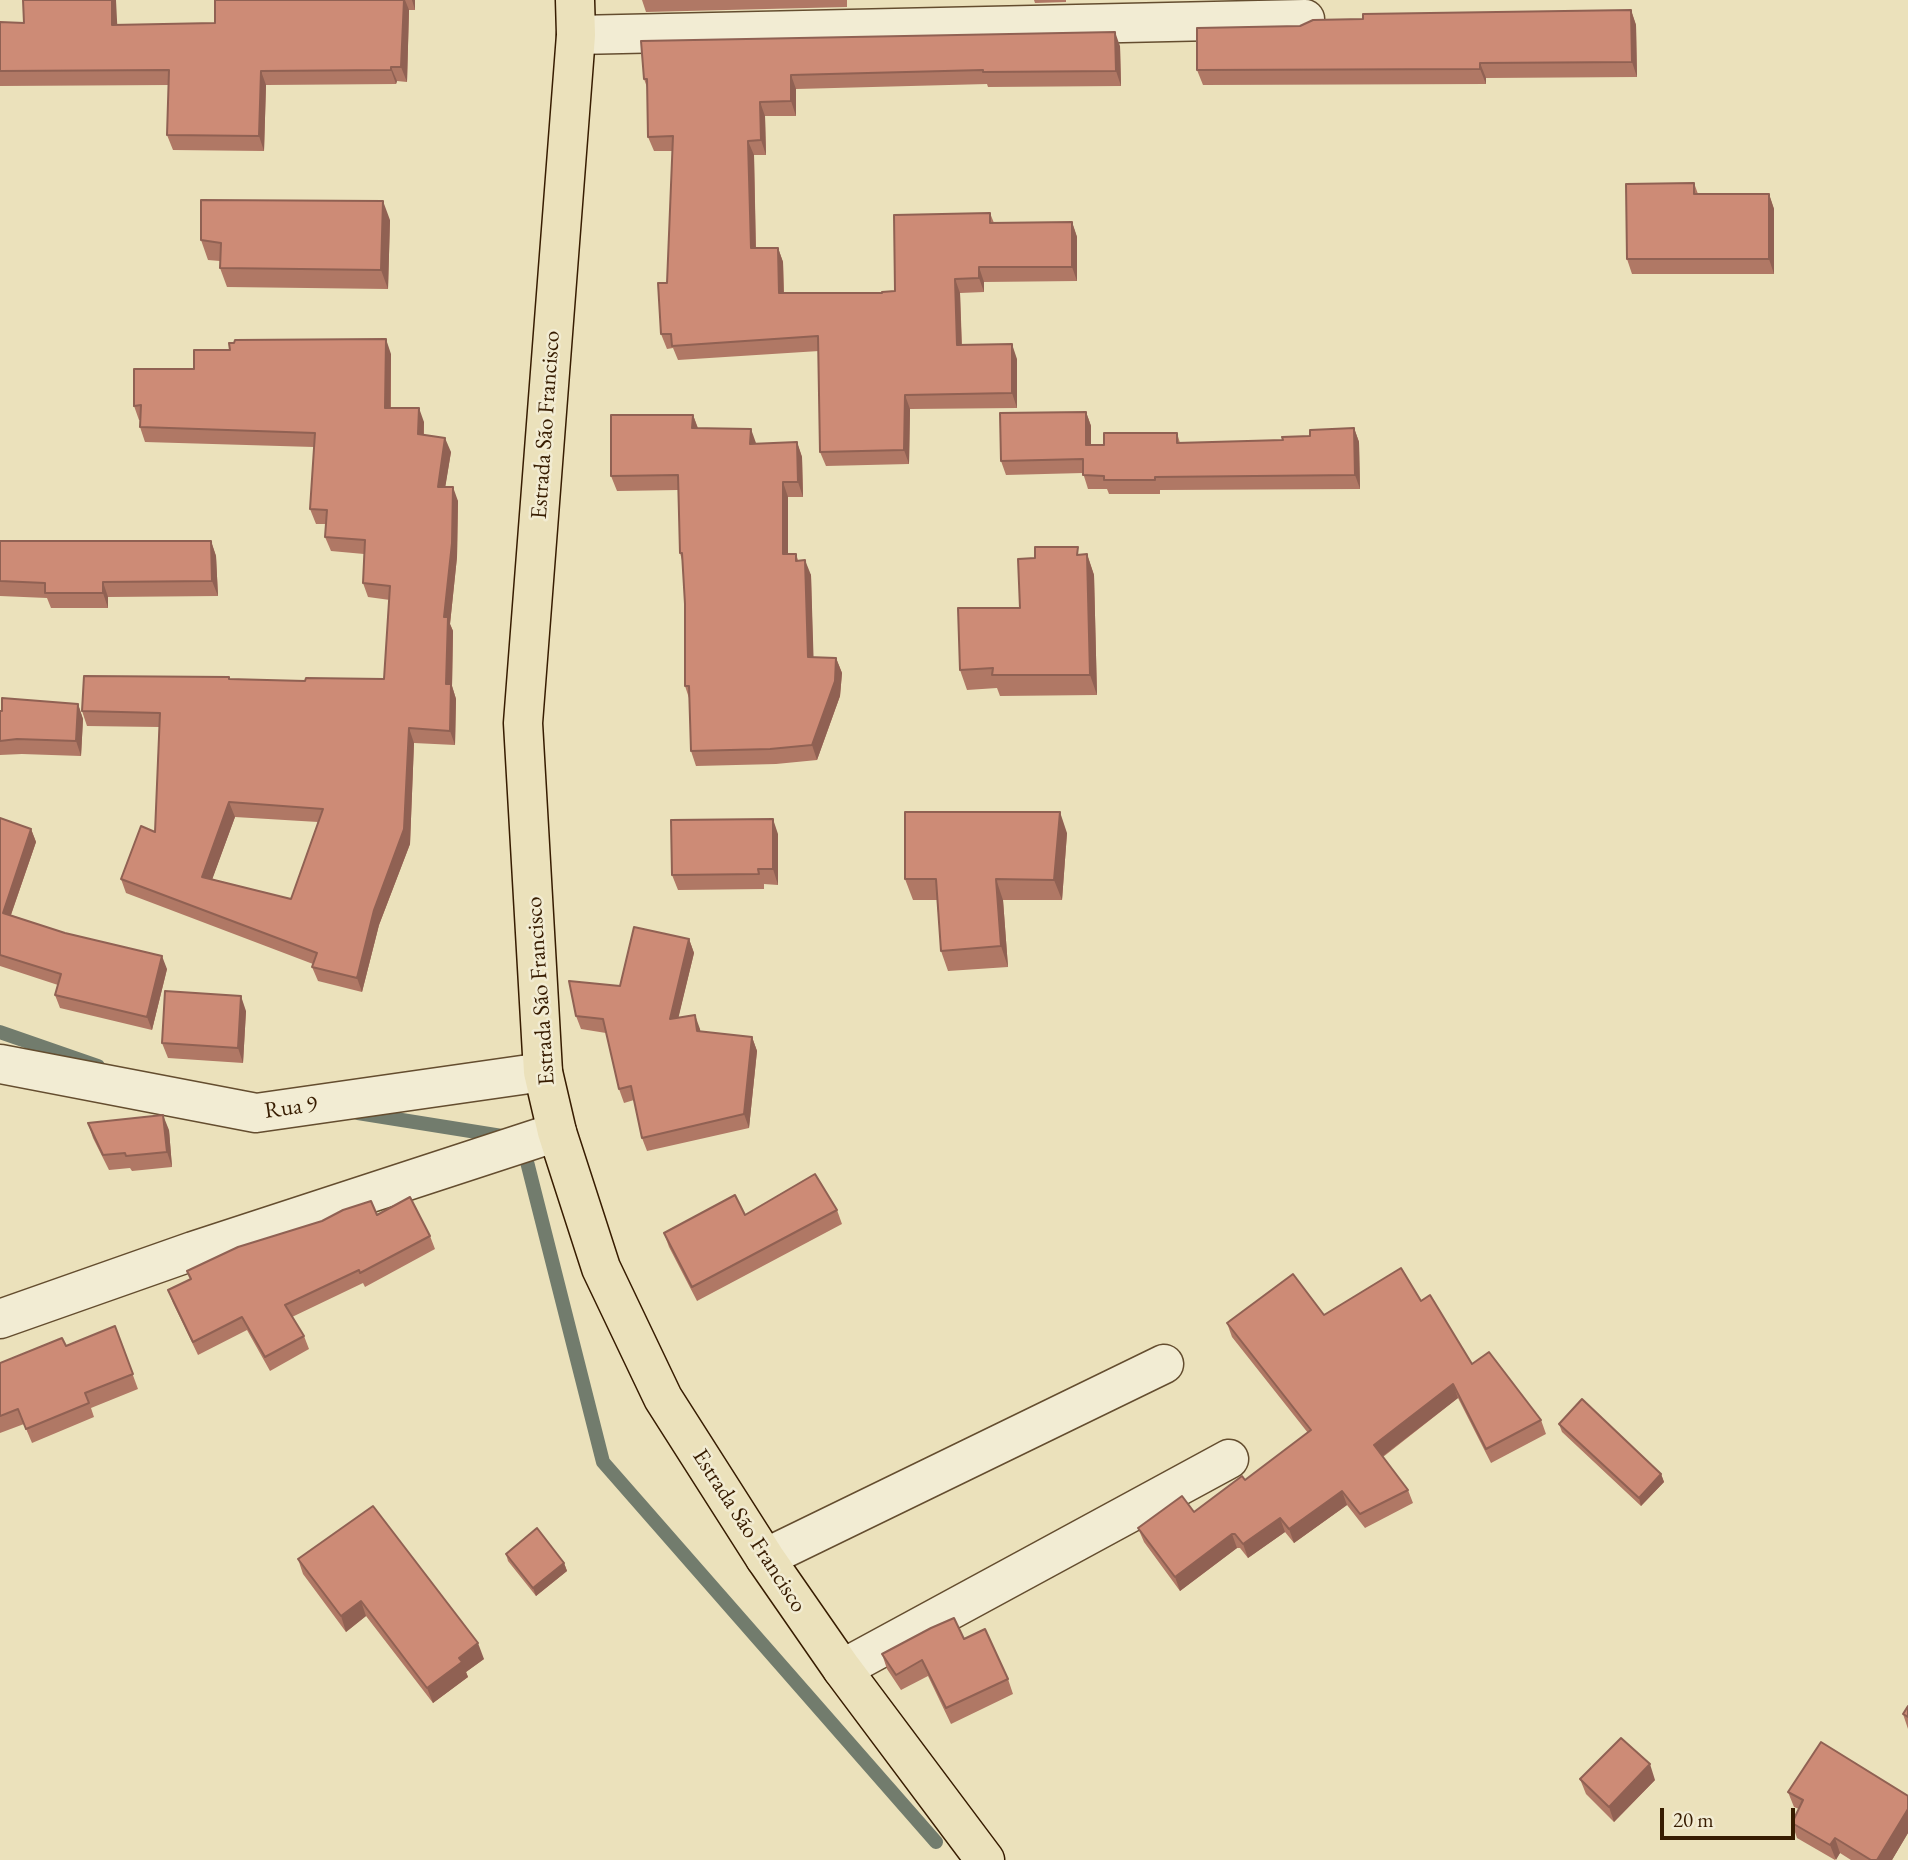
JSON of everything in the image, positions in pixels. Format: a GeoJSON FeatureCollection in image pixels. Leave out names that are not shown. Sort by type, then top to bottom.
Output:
{"type":"FeatureCollection","features":[{"type":"Feature","properties":{"kind":"main road","name":"Estrada São Francisco"},"geometry":{"type":"LineString","coordinates":[[575,17],[523,723],[543,1072],[534,1139],[601,1268],[663,1398],[765,1558],[842,1669],[985,1860]]}},
{"type":"Feature","properties":{"kind":"street"},"geometry":{"type":"LineString","coordinates":[[575,17],[1305,19]]}},
{"type":"Feature","properties":{"kind":"street","name":"Rua 9"},"geometry":{"type":"LineString","coordinates":[[0,1064],[256,1113],[543,1072]]}},
{"type":"Feature","properties":{"kind":"street"},"geometry":{"type":"LineString","coordinates":[[0,1319],[194,1251],[534,1139]]}},
{"type":"Feature","properties":{"kind":"street"},"geometry":{"type":"LineString","coordinates":[[765,1558],[1164,1364]]}},
{"type":"Feature","properties":{"kind":"street"},"geometry":{"type":"LineString","coordinates":[[842,1669],[1229,1459]]}},
{"type":"Feature","properties":{"kind":"building"},"geometry":{"type":"Polygon","coordinates":[[[23,0],[112,0],[112,25],[215,23],[215,0],[404,0],[401,67],[391,67],[391,70],[261,71],[259,136],[167,135],[169,70],[0,71],[0,22],[24,23],[23,0]]]}},
{"type":"Feature","properties":{"kind":"building"},"geometry":{"type":"Polygon","coordinates":[[[1631,10],[1632,62],[1480,63],[1480,69],[1197,70],[1197,28],[1300,26],[1313,20],[1363,19],[1363,14],[1631,10]]]}},
{"type":"Feature","properties":{"kind":"building"},"geometry":{"type":"Polygon","coordinates":[[[1115,32],[1116,71],[983,70],[791,75],[791,101],[760,102],[761,140],[748,141],[751,248],[778,248],[779,293],[895,291],[894,215],[990,213],[990,223],[1072,222],[1072,267],[979,267],[979,278],[955,279],[957,345],[1012,344],[1012,393],[905,395],[904,450],[820,452],[818,336],[672,346],[671,334],[661,334],[658,283],[667,283],[673,136],[648,137],[647,79],[644,79],[641,41],[1115,32]]]}},
{"type":"Feature","properties":{"kind":"building"},"geometry":{"type":"Polygon","coordinates":[[[1694,183],[1694,194],[1769,194],[1769,259],[1627,259],[1626,184],[1694,183]]]}},
{"type":"Feature","properties":{"kind":"building"},"geometry":{"type":"Polygon","coordinates":[[[201,200],[383,201],[381,270],[220,268],[221,243],[201,240],[201,200]]]}},
{"type":"Feature","properties":{"kind":"building"},"geometry":{"type":"Polygon","coordinates":[[[386,339],[385,408],[419,408],[418,434],[445,438],[438,487],[453,487],[452,543],[444,617],[448,617],[446,684],[451,684],[450,731],[409,728],[404,829],[374,910],[357,978],[312,967],[317,953],[121,879],[141,826],[155,832],[160,713],[82,711],[84,676],[229,677],[305,681],[306,678],[384,679],[390,586],[363,583],[365,540],[325,537],[327,510],[310,509],[315,433],[140,427],[141,405],[134,406],[134,369],[194,369],[194,350],[230,350],[229,343],[234,343],[235,340],[386,339]],[[229,802],[202,877],[291,899],[323,809],[229,802]]]}},
{"type":"Feature","properties":{"kind":"building"},"geometry":{"type":"Polygon","coordinates":[[[1086,412],[1086,445],[1104,445],[1104,433],[1177,433],[1177,443],[1283,440],[1282,437],[1310,436],[1310,430],[1354,428],[1355,475],[1104,480],[1104,476],[1083,475],[1083,459],[1001,461],[1000,413],[1086,412]]]}},
{"type":"Feature","properties":{"kind":"building"},"geometry":{"type":"Polygon","coordinates":[[[611,415],[693,415],[692,428],[751,429],[750,444],[797,442],[798,482],[783,482],[783,554],[796,554],[796,561],[805,560],[808,657],[836,658],[835,681],[812,745],[691,751],[689,686],[685,686],[685,604],[680,553],[678,475],[611,476],[611,415]]]}},
{"type":"Feature","properties":{"kind":"building"},"geometry":{"type":"Polygon","coordinates":[[[0,541],[211,541],[212,581],[103,582],[103,593],[45,593],[45,583],[0,581],[0,541]]]}},
{"type":"Feature","properties":{"kind":"building"},"geometry":{"type":"Polygon","coordinates":[[[1035,547],[1078,547],[1077,555],[1087,554],[1090,675],[992,675],[993,668],[960,670],[958,608],[1020,608],[1018,559],[1035,558],[1035,547]]]}},
{"type":"Feature","properties":{"kind":"building"},"geometry":{"type":"Polygon","coordinates":[[[2,698],[78,704],[76,741],[0,741],[2,698]]]}},
{"type":"Feature","properties":{"kind":"building"},"geometry":{"type":"Polygon","coordinates":[[[905,812],[1060,812],[1054,880],[996,879],[1001,946],[941,951],[936,879],[905,879],[905,812]]]}},
{"type":"Feature","properties":{"kind":"building"},"geometry":{"type":"Polygon","coordinates":[[[0,818],[31,829],[3,913],[65,933],[162,956],[147,1017],[55,995],[61,974],[0,955],[0,818]]]}},
{"type":"Feature","properties":{"kind":"building"},"geometry":{"type":"Polygon","coordinates":[[[773,819],[773,869],[758,869],[759,874],[672,875],[671,820],[773,819]]]}},
{"type":"Feature","properties":{"kind":"building"},"geometry":{"type":"Polygon","coordinates":[[[634,927],[689,939],[670,1019],[695,1015],[697,1031],[752,1037],[744,1114],[642,1138],[631,1086],[619,1089],[603,1019],[576,1016],[569,981],[620,986],[634,927]]]}},
{"type":"Feature","properties":{"kind":"building"},"geometry":{"type":"Polygon","coordinates":[[[165,991],[241,996],[238,1048],[162,1043],[165,991]]]}},
{"type":"Feature","properties":{"kind":"building"},"geometry":{"type":"Polygon","coordinates":[[[163,1115],[167,1152],[103,1155],[88,1123],[163,1115]]]}},
{"type":"Feature","properties":{"kind":"building"},"geometry":{"type":"Polygon","coordinates":[[[815,1174],[837,1210],[692,1287],[664,1233],[735,1195],[745,1215],[815,1174]]]}},
{"type":"Feature","properties":{"kind":"building"},"geometry":{"type":"Polygon","coordinates":[[[410,1197],[430,1236],[360,1273],[359,1270],[285,1305],[304,1336],[265,1357],[242,1317],[193,1342],[168,1290],[191,1279],[187,1271],[238,1247],[322,1221],[343,1210],[371,1201],[377,1215],[410,1197]]]}},
{"type":"Feature","properties":{"kind":"building"},"geometry":{"type":"Polygon","coordinates":[[[1401,1268],[1421,1301],[1430,1295],[1472,1364],[1489,1352],[1541,1420],[1486,1449],[1453,1384],[1374,1445],[1408,1490],[1360,1514],[1342,1491],[1289,1529],[1280,1518],[1243,1544],[1232,1534],[1175,1577],[1138,1528],[1182,1496],[1194,1512],[1242,1476],[1245,1480],[1311,1430],[1227,1323],[1293,1274],[1324,1315],[1401,1268]]]}},
{"type":"Feature","properties":{"kind":"building"},"geometry":{"type":"Polygon","coordinates":[[[115,1326],[133,1374],[85,1393],[89,1403],[26,1429],[18,1409],[0,1416],[0,1363],[62,1338],[66,1346],[115,1326]]]}},
{"type":"Feature","properties":{"kind":"building"},"geometry":{"type":"Polygon","coordinates":[[[1582,1399],[1661,1474],[1639,1498],[1559,1424],[1582,1399]]]}},
{"type":"Feature","properties":{"kind":"building"},"geometry":{"type":"Polygon","coordinates":[[[373,1506],[478,1643],[459,1658],[462,1662],[427,1688],[361,1601],[341,1616],[298,1559],[373,1506]]]}},
{"type":"Feature","properties":{"kind":"building"},"geometry":{"type":"Polygon","coordinates":[[[537,1528],[564,1563],[533,1588],[506,1554],[537,1528]]]}},
{"type":"Feature","properties":{"kind":"building"},"geometry":{"type":"Polygon","coordinates":[[[954,1618],[964,1639],[985,1629],[1008,1679],[946,1708],[922,1660],[896,1675],[882,1654],[954,1618]]]}},
{"type":"Feature","properties":{"kind":"building"},"geometry":{"type":"Polygon","coordinates":[[[1621,1738],[1650,1764],[1609,1807],[1580,1779],[1621,1738]]]}},
{"type":"Feature","properties":{"kind":"building"},"geometry":{"type":"Polygon","coordinates":[[[1821,1742],[1908,1796],[1908,1809],[1877,1860],[1871,1860],[1835,1838],[1830,1845],[1792,1823],[1803,1800],[1788,1792],[1821,1742]]]}},
{"type":"Feature","properties":{"kind":"waterway"},"geometry":{"type":"LineString","coordinates":[[0,1032],[98,1066]]}},
{"type":"Feature","properties":{"kind":"waterway"},"geometry":{"type":"LineString","coordinates":[[358,1113],[508,1137]]}},
{"type":"Feature","properties":{"kind":"waterway"},"geometry":{"type":"LineString","coordinates":[[523,1146],[603,1462],[936,1842]]}}]}
